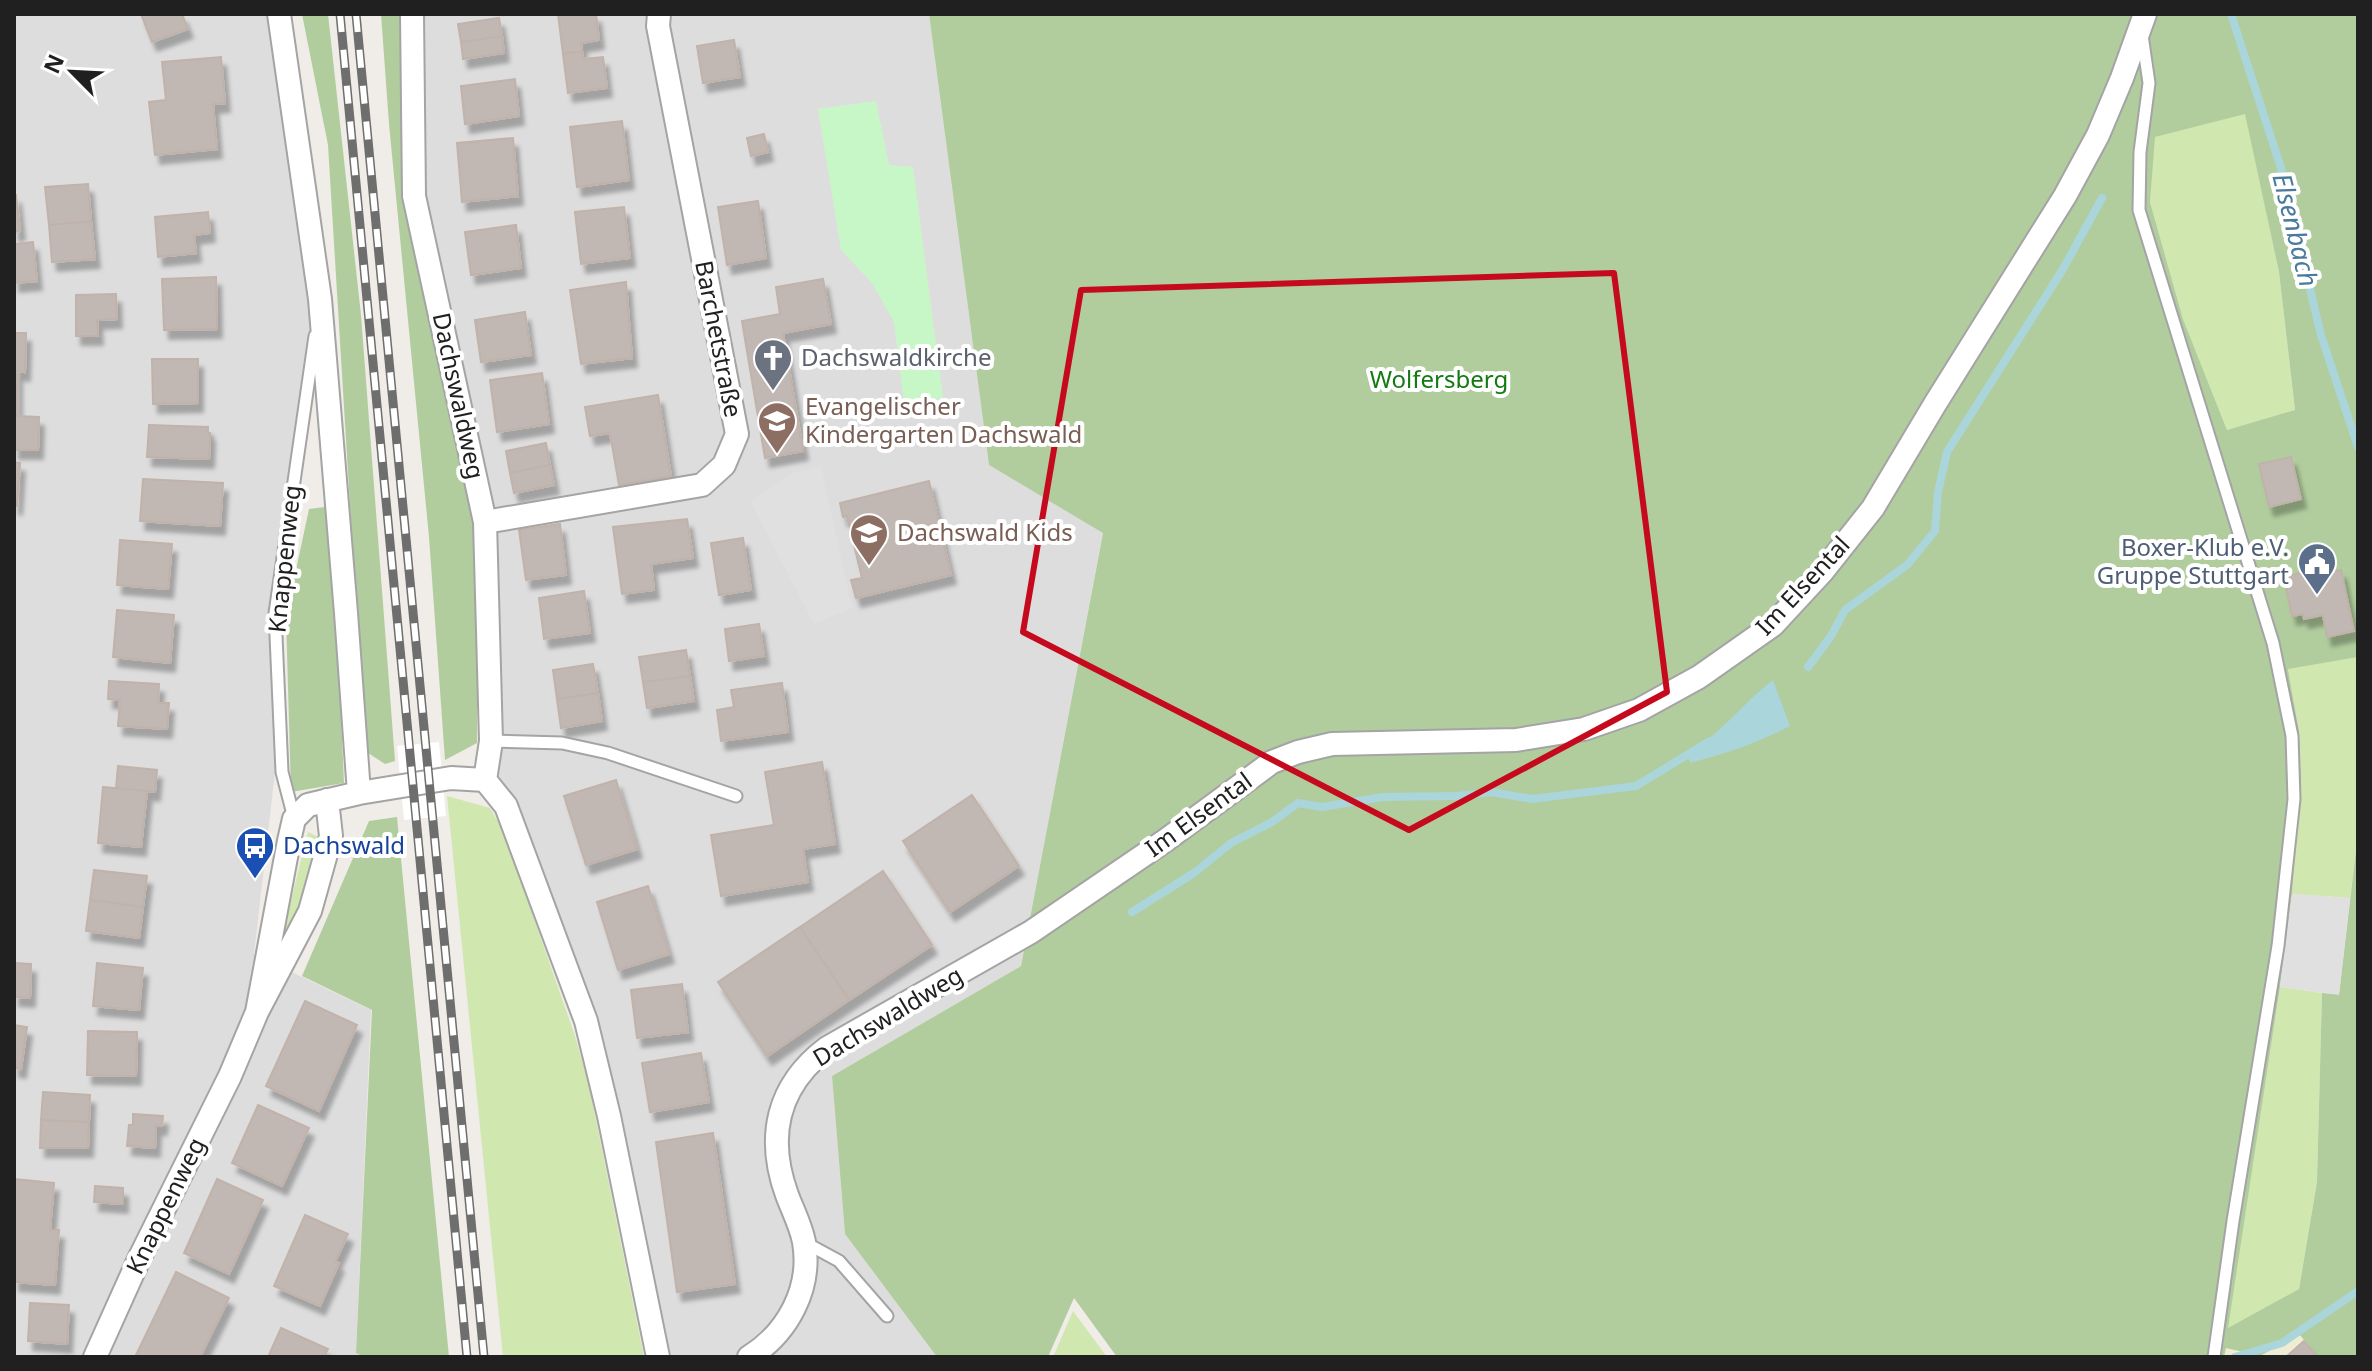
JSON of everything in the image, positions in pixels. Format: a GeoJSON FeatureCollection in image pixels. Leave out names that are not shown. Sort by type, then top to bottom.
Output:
{"type":"FeatureCollection","features":[{"type":"Feature","properties":{"kind":"street","name":"Knappenweg"},"geometry":{"type":"LineString","coordinates":[[279,14],[320,299],[359,793]]}},
{"type":"Feature","properties":{"kind":"street","name":"Dachswaldweg"},"geometry":{"type":"LineString","coordinates":[[412,14],[414,196],[485,522],[491,741],[485,780]]}},
{"type":"Feature","properties":{"kind":"street","name":"Barchetstraße"},"geometry":{"type":"LineString","coordinates":[[485,522],[702,485],[724,465],[737,434],[658,26],[659,14]]}},
{"type":"Feature","properties":{"kind":"street","name":"Im Elsental"},"geometry":{"type":"LineString","coordinates":[[1121,870],[1272,762],[1298,752],[1332,744],[1516,740],[1584,729],[1639,710],[1699,677],[1773,625],[1823,571],[1873,508],[2065,196],[2098,135],[2143,20]]}},
{"type":"Feature","properties":{"kind":"street"},"geometry":{"type":"LineString","coordinates":[[294,819],[308,805],[327,800],[451,778],[485,780],[506,806],[586,1021],[609,1116],[658,1357]]}},
{"type":"Feature","properties":{"kind":"street","name":"Knappenweg"},"geometry":{"type":"LineString","coordinates":[[95,1357],[140,1257],[230,1076],[257,1012],[310,911],[331,836],[327,800]]}},
{"type":"Feature","properties":{"kind":"street","name":"Knappenweg"},"geometry":{"type":"LineString","coordinates":[[257,1012],[294,819]]}},
{"type":"Feature","properties":{"kind":"street","name":"Dachswaldweg"},"geometry":{"type":"LineString","coordinates":[[749,1357],[779,1333],[802,1287],[804,1242],[786,1193],[777,1140],[784,1098],[809,1061],[1019,939],[1121,870]]}},
{"type":"Feature","properties":{"kind":"lane"},"geometry":{"type":"LineString","coordinates":[[2143,20],[2149,83],[2140,152],[2139,210],[2273,643],[2292,736],[2294,799],[2278,946],[2235,1206],[2214,1357]]}},
{"type":"Feature","properties":{"kind":"lane","name":"Knappenweg"},"geometry":{"type":"LineString","coordinates":[[294,819],[282,772],[275,613],[320,299]]}},
{"type":"Feature","properties":{"kind":"lane"},"geometry":{"type":"LineString","coordinates":[[491,741],[562,743],[608,753],[736,796]]}},
{"type":"Feature","properties":{"kind":"lane"},"geometry":{"type":"LineString","coordinates":[[804,1242],[839,1261],[887,1316]]}},
{"type":"Feature","properties":{"kind":"highlighted area"},"geometry":{"type":"Polygon","coordinates":[[[1614,273],[1667,692],[1409,830],[1023,632],[1081,290],[1614,273]]]}},
{"type":"Feature","properties":{"kind":"shaded area"},"geometry":{"type":"Polygon","coordinates":[[[14,14],[285,14],[314,301],[305,438],[282,612],[283,703],[254,954],[371,1010],[356,1353],[363,1357],[14,1357],[14,14]]]}},
{"type":"Feature","properties":{"kind":"shaded area"},"geometry":{"type":"Polygon","coordinates":[[[412,14],[929,14],[989,465],[1103,532],[1021,966],[832,1076],[845,1234],[937,1357],[667,1357],[586,1021],[485,780],[485,522],[414,196],[412,14]]]}},
{"type":"Feature","properties":{"kind":"shaded area"},"geometry":{"type":"Polygon","coordinates":[[[821,466],[852,608],[814,624],[751,502],[790,474],[821,466]]]}},
{"type":"Feature","properties":{"kind":"shaded area"},"geometry":{"type":"Polygon","coordinates":[[[2292,894],[2350,898],[2339,995],[2280,987],[2292,894]]]}},
{"type":"Feature","properties":{"kind":"green space"},"geometry":{"type":"Polygon","coordinates":[[[302,14],[328,14],[361,315],[395,761],[385,764],[365,751],[328,145],[302,14]]]}},
{"type":"Feature","properties":{"kind":"green space"},"geometry":{"type":"Polygon","coordinates":[[[381,14],[408,14],[412,196],[477,520],[477,743],[445,760],[429,537],[381,14]]]}},
{"type":"Feature","properties":{"kind":"green space","name":"Wolfersberg"},"geometry":{"type":"Polygon","coordinates":[[[929,14],[2358,14],[2358,657],[2288,669],[2299,731],[2301,780],[2292,894],[2228,1328],[2299,1289],[2317,1182],[2322,993],[2339,994],[2358,833],[2358,1357],[2319,1357],[2299,1334],[2260,1356],[2226,1348],[2224,1357],[1117,1357],[1074,1298],[1048,1357],[937,1357],[845,1234],[832,1076],[1021,966],[1103,533],[989,465],[929,14]],[[2245,114],[2155,137],[2150,202],[2183,319],[2227,430],[2295,410],[2279,272],[2245,114]]]}},
{"type":"Feature","properties":{"kind":"green space"},"geometry":{"type":"Polygon","coordinates":[[[876,101],[889,165],[913,167],[943,398],[904,403],[894,322],[872,283],[841,250],[818,109],[876,101]]]}},
{"type":"Feature","properties":{"kind":"green space"},"geometry":{"type":"Polygon","coordinates":[[[2246,113],[2279,272],[2295,411],[2227,430],[2183,319],[2150,202],[2154,137],[2246,113]]]}},
{"type":"Feature","properties":{"kind":"green space"},"geometry":{"type":"Polygon","coordinates":[[[332,506],[344,783],[291,792],[286,617],[309,509],[332,506]]]}},
{"type":"Feature","properties":{"kind":"green space"},"geometry":{"type":"Polygon","coordinates":[[[2358,657],[2358,833],[2350,898],[2292,894],[2301,780],[2299,731],[2288,668],[2358,657]]]}},
{"type":"Feature","properties":{"kind":"green space"},"geometry":{"type":"Polygon","coordinates":[[[447,796],[490,808],[503,830],[589,1085],[644,1357],[503,1357],[447,796]]]}},
{"type":"Feature","properties":{"kind":"green space"},"geometry":{"type":"Polygon","coordinates":[[[397,817],[449,1357],[364,1357],[356,1353],[372,1010],[302,976],[369,821],[397,817]]]}},
{"type":"Feature","properties":{"kind":"green space"},"geometry":{"type":"Polygon","coordinates":[[[308,832],[324,840],[290,935],[283,932],[308,832]]]}},
{"type":"Feature","properties":{"kind":"green space"},"geometry":{"type":"Polygon","coordinates":[[[2280,987],[2322,993],[2317,1182],[2299,1289],[2227,1330],[2280,987]]]}},
{"type":"Feature","properties":{"kind":"green space"},"geometry":{"type":"Polygon","coordinates":[[[1073,1311],[1107,1357],[1053,1357],[1073,1311]]]}},
{"type":"Feature","properties":{"kind":"green space"},"geometry":{"type":"Polygon","coordinates":[[[2299,1334],[2319,1357],[2224,1357],[2226,1348],[2260,1356],[2299,1334]]]}},
{"type":"Feature","properties":{"kind":"water"},"geometry":{"type":"Polygon","coordinates":[[[1773,680],[1790,726],[1741,748],[1690,763],[1687,754],[1710,738],[1773,680]]]}},
{"type":"Feature","properties":{"kind":"pier"},"geometry":{"type":"Polygon","coordinates":[[[439,742],[446,816],[404,820],[397,746],[439,742]]]}},
{"type":"Feature","properties":{"kind":"building"},"geometry":{"type":"Polygon","coordinates":[[[141,14],[182,14],[188,29],[152,42],[141,14]]]}},
{"type":"Feature","properties":{"kind":"building"},"geometry":{"type":"Polygon","coordinates":[[[558,14],[596,14],[599,40],[581,43],[582,51],[563,54],[558,14]]]}},
{"type":"Feature","properties":{"kind":"building"},"geometry":{"type":"Polygon","coordinates":[[[499,18],[502,36],[461,42],[458,24],[499,18]]]}},
{"type":"Feature","properties":{"kind":"building"},"geometry":{"type":"Polygon","coordinates":[[[502,36],[504,53],[463,59],[461,42],[502,36]]]}},
{"type":"Feature","properties":{"kind":"building"},"geometry":{"type":"Polygon","coordinates":[[[734,40],[740,77],[703,83],[697,46],[734,40]]]}},
{"type":"Feature","properties":{"kind":"building"},"geometry":{"type":"Polygon","coordinates":[[[582,51],[583,59],[603,57],[607,88],[568,93],[563,54],[582,51]]]}},
{"type":"Feature","properties":{"kind":"building"},"geometry":{"type":"Polygon","coordinates":[[[221,57],[225,103],[213,104],[217,149],[155,155],[149,102],[166,100],[162,62],[221,57]]]}},
{"type":"Feature","properties":{"kind":"building"},"geometry":{"type":"Polygon","coordinates":[[[515,79],[519,116],[465,124],[461,86],[515,79]]]}},
{"type":"Feature","properties":{"kind":"building"},"geometry":{"type":"Polygon","coordinates":[[[622,121],[629,180],[577,187],[570,127],[622,121]]]}},
{"type":"Feature","properties":{"kind":"building"},"geometry":{"type":"Polygon","coordinates":[[[764,134],[768,152],[751,156],[747,138],[764,134]]]}},
{"type":"Feature","properties":{"kind":"building"},"geometry":{"type":"Polygon","coordinates":[[[513,138],[518,196],[462,202],[457,143],[513,138]]]}},
{"type":"Feature","properties":{"kind":"building"},"geometry":{"type":"Polygon","coordinates":[[[88,184],[91,221],[49,225],[45,187],[88,184]]]}},
{"type":"Feature","properties":{"kind":"building"},"geometry":{"type":"Polygon","coordinates":[[[14,195],[20,231],[14,232],[14,195]]]}},
{"type":"Feature","properties":{"kind":"building"},"geometry":{"type":"Polygon","coordinates":[[[758,201],[766,258],[727,265],[718,207],[758,201]]]}},
{"type":"Feature","properties":{"kind":"building"},"geometry":{"type":"Polygon","coordinates":[[[624,207],[630,258],[581,264],[575,212],[624,207]]]}},
{"type":"Feature","properties":{"kind":"building"},"geometry":{"type":"Polygon","coordinates":[[[208,212],[210,233],[194,235],[196,253],[158,257],[155,217],[208,212]]]}},
{"type":"Feature","properties":{"kind":"building"},"geometry":{"type":"Polygon","coordinates":[[[91,221],[95,259],[52,262],[49,225],[91,221]]]}},
{"type":"Feature","properties":{"kind":"building"},"geometry":{"type":"Polygon","coordinates":[[[516,225],[521,268],[471,275],[465,232],[516,225]]]}},
{"type":"Feature","properties":{"kind":"building"},"geometry":{"type":"Polygon","coordinates":[[[33,242],[37,281],[14,283],[14,244],[33,242]]]}},
{"type":"Feature","properties":{"kind":"building"},"geometry":{"type":"Polygon","coordinates":[[[216,277],[217,329],[164,330],[162,279],[216,277]]]}},
{"type":"Feature","properties":{"kind":"building","name":"Dachswaldkirche"},"geometry":{"type":"Polygon","coordinates":[[[823,279],[831,324],[783,333],[803,451],[765,458],[742,321],[780,314],[776,287],[823,279]]]}},
{"type":"Feature","properties":{"kind":"building"},"geometry":{"type":"Polygon","coordinates":[[[626,282],[632,358],[581,364],[570,290],[626,282]]]}},
{"type":"Feature","properties":{"kind":"building"},"geometry":{"type":"Polygon","coordinates":[[[116,294],[117,319],[97,320],[98,336],[76,336],[76,295],[116,294]]]}},
{"type":"Feature","properties":{"kind":"building"},"geometry":{"type":"Polygon","coordinates":[[[525,312],[531,355],[481,362],[475,320],[525,312]]]}},
{"type":"Feature","properties":{"kind":"building"},"geometry":{"type":"Polygon","coordinates":[[[14,333],[26,333],[25,372],[17,371],[17,409],[14,409],[14,333]]]}},
{"type":"Feature","properties":{"kind":"building"},"geometry":{"type":"Polygon","coordinates":[[[152,359],[198,359],[198,403],[153,404],[152,359]]]}},
{"type":"Feature","properties":{"kind":"building"},"geometry":{"type":"Polygon","coordinates":[[[542,373],[549,424],[497,432],[490,380],[542,373]]]}},
{"type":"Feature","properties":{"kind":"building"},"geometry":{"type":"Polygon","coordinates":[[[658,395],[671,476],[619,485],[610,433],[590,436],[585,407],[658,395]]]}},
{"type":"Feature","properties":{"kind":"building"},"geometry":{"type":"Polygon","coordinates":[[[14,409],[17,409],[17,416],[39,417],[38,450],[14,450],[14,409]]]}},
{"type":"Feature","properties":{"kind":"building"},"geometry":{"type":"Polygon","coordinates":[[[149,425],[208,427],[209,459],[147,457],[149,425]]]}},
{"type":"Feature","properties":{"kind":"building"},"geometry":{"type":"Polygon","coordinates":[[[546,443],[550,465],[510,473],[506,451],[546,443]]]}},
{"type":"Feature","properties":{"kind":"building"},"geometry":{"type":"Polygon","coordinates":[[[2291,457],[2301,499],[2269,507],[2259,464],[2291,457]]]}},
{"type":"Feature","properties":{"kind":"building"},"geometry":{"type":"Polygon","coordinates":[[[14,462],[20,463],[17,506],[14,505],[14,462]]]}},
{"type":"Feature","properties":{"kind":"building"},"geometry":{"type":"Polygon","coordinates":[[[550,465],[554,485],[514,493],[510,473],[550,465]]]}},
{"type":"Feature","properties":{"kind":"building"},"geometry":{"type":"Polygon","coordinates":[[[143,479],[223,483],[220,526],[140,521],[143,479]]]}},
{"type":"Feature","properties":{"kind":"building"},"geometry":{"type":"Polygon","coordinates":[[[929,481],[951,575],[856,598],[851,580],[862,578],[847,516],[843,517],[840,503],[929,481]]]}},
{"type":"Feature","properties":{"kind":"building"},"geometry":{"type":"Polygon","coordinates":[[[687,519],[693,558],[651,564],[654,590],[622,594],[613,527],[687,519]]]}},
{"type":"Feature","properties":{"kind":"building"},"geometry":{"type":"Polygon","coordinates":[[[560,524],[566,575],[526,580],[519,530],[560,524]]]}},
{"type":"Feature","properties":{"kind":"building"},"geometry":{"type":"Polygon","coordinates":[[[743,538],[751,590],[719,595],[711,543],[743,538]]]}},
{"type":"Feature","properties":{"kind":"building"},"geometry":{"type":"Polygon","coordinates":[[[120,540],[172,544],[168,589],[117,585],[120,540]]]}},
{"type":"Feature","properties":{"kind":"building","name":"Boxer-Klub e.V. Gruppe Stuttgart"},"geometry":{"type":"Polygon","coordinates":[[[2341,570],[2354,631],[2327,637],[2323,615],[2304,619],[2303,614],[2292,616],[2284,577],[2304,572],[2305,577],[2341,570]]]}},
{"type":"Feature","properties":{"kind":"building"},"geometry":{"type":"Polygon","coordinates":[[[584,591],[590,633],[544,639],[539,598],[584,591]]]}},
{"type":"Feature","properties":{"kind":"building"},"geometry":{"type":"Polygon","coordinates":[[[117,610],[174,615],[170,663],[113,657],[117,610]]]}},
{"type":"Feature","properties":{"kind":"building"},"geometry":{"type":"Polygon","coordinates":[[[759,624],[764,656],[729,661],[725,629],[759,624]]]}},
{"type":"Feature","properties":{"kind":"building"},"geometry":{"type":"Polygon","coordinates":[[[686,650],[690,676],[643,682],[639,657],[686,650]]]}},
{"type":"Feature","properties":{"kind":"building"},"geometry":{"type":"Polygon","coordinates":[[[593,664],[598,693],[557,699],[553,670],[593,664]]]}},
{"type":"Feature","properties":{"kind":"building"},"geometry":{"type":"Polygon","coordinates":[[[690,676],[694,701],[647,708],[643,682],[690,676]]]}},
{"type":"Feature","properties":{"kind":"building"},"geometry":{"type":"Polygon","coordinates":[[[109,681],[159,684],[158,703],[169,703],[167,729],[118,726],[120,700],[108,699],[109,681]]]}},
{"type":"Feature","properties":{"kind":"building"},"geometry":{"type":"Polygon","coordinates":[[[782,683],[788,732],[721,741],[717,710],[734,707],[731,690],[782,683]]]}},
{"type":"Feature","properties":{"kind":"building"},"geometry":{"type":"Polygon","coordinates":[[[598,693],[602,721],[561,728],[557,699],[598,693]]]}},
{"type":"Feature","properties":{"kind":"building"},"geometry":{"type":"Polygon","coordinates":[[[822,762],[835,844],[803,849],[808,882],[721,896],[711,835],[774,825],[765,772],[822,762]]]}},
{"type":"Feature","properties":{"kind":"building"},"geometry":{"type":"Polygon","coordinates":[[[118,766],[157,770],[155,792],[116,788],[118,766]]]}},
{"type":"Feature","properties":{"kind":"building"},"geometry":{"type":"Polygon","coordinates":[[[616,780],[637,849],[586,865],[564,796],[616,780]]]}},
{"type":"Feature","properties":{"kind":"building"},"geometry":{"type":"Polygon","coordinates":[[[103,787],[147,791],[141,847],[98,843],[103,787]]]}},
{"type":"Feature","properties":{"kind":"building"},"geometry":{"type":"Polygon","coordinates":[[[972,795],[1019,866],[950,912],[903,841],[972,795]]]}},
{"type":"Feature","properties":{"kind":"building"},"geometry":{"type":"Polygon","coordinates":[[[94,870],[147,876],[143,907],[90,900],[94,870]]]}},
{"type":"Feature","properties":{"kind":"building"},"geometry":{"type":"Polygon","coordinates":[[[883,871],[932,945],[849,1000],[800,927],[883,871]]]}},
{"type":"Feature","properties":{"kind":"building"},"geometry":{"type":"Polygon","coordinates":[[[648,886],[669,954],[618,970],[597,902],[648,886]]]}},
{"type":"Feature","properties":{"kind":"building"},"geometry":{"type":"Polygon","coordinates":[[[90,900],[143,907],[139,938],[86,931],[90,900]]]}},
{"type":"Feature","properties":{"kind":"building"},"geometry":{"type":"Polygon","coordinates":[[[800,927],[849,1000],[767,1056],[718,982],[800,927]]]}},
{"type":"Feature","properties":{"kind":"building"},"geometry":{"type":"Polygon","coordinates":[[[14,963],[31,964],[30,998],[14,997],[14,963]]]}},
{"type":"Feature","properties":{"kind":"building"},"geometry":{"type":"Polygon","coordinates":[[[97,963],[143,968],[139,1010],[93,1006],[97,963]]]}},
{"type":"Feature","properties":{"kind":"building"},"geometry":{"type":"Polygon","coordinates":[[[682,984],[688,1032],[637,1038],[631,990],[682,984]]]}},
{"type":"Feature","properties":{"kind":"building"},"geometry":{"type":"Polygon","coordinates":[[[305,1001],[357,1025],[319,1111],[266,1086],[305,1001]]]}},
{"type":"Feature","properties":{"kind":"building"},"geometry":{"type":"Polygon","coordinates":[[[14,1025],[27,1027],[21,1069],[14,1068],[14,1025]]]}},
{"type":"Feature","properties":{"kind":"building"},"geometry":{"type":"Polygon","coordinates":[[[88,1031],[137,1032],[136,1076],[87,1075],[88,1031]]]}},
{"type":"Feature","properties":{"kind":"building"},"geometry":{"type":"Polygon","coordinates":[[[701,1053],[709,1102],[650,1112],[642,1063],[701,1053]]]}},
{"type":"Feature","properties":{"kind":"building"},"geometry":{"type":"Polygon","coordinates":[[[43,1092],[90,1095],[89,1122],[41,1120],[43,1092]]]}},
{"type":"Feature","properties":{"kind":"building"},"geometry":{"type":"Polygon","coordinates":[[[258,1105],[309,1128],[282,1186],[232,1163],[258,1105]]]}},
{"type":"Feature","properties":{"kind":"building"},"geometry":{"type":"Polygon","coordinates":[[[133,1114],[163,1116],[162,1126],[156,1126],[155,1148],[127,1146],[133,1114]]]}},
{"type":"Feature","properties":{"kind":"building"},"geometry":{"type":"Polygon","coordinates":[[[41,1120],[89,1122],[88,1148],[40,1148],[41,1120]]]}},
{"type":"Feature","properties":{"kind":"building"},"geometry":{"type":"Polygon","coordinates":[[[713,1133],[735,1284],[677,1292],[656,1142],[713,1133]]]}},
{"type":"Feature","properties":{"kind":"building"},"geometry":{"type":"Polygon","coordinates":[[[14,1179],[54,1183],[50,1230],[59,1230],[55,1285],[14,1282],[14,1179]]]}},
{"type":"Feature","properties":{"kind":"building"},"geometry":{"type":"Polygon","coordinates":[[[217,1179],[263,1200],[229,1274],[184,1253],[217,1179]]]}},
{"type":"Feature","properties":{"kind":"building"},"geometry":{"type":"Polygon","coordinates":[[[95,1186],[123,1188],[123,1204],[94,1202],[95,1186]]]}},
{"type":"Feature","properties":{"kind":"building"},"geometry":{"type":"Polygon","coordinates":[[[305,1215],[348,1234],[320,1306],[274,1286],[305,1215]]]}},
{"type":"Feature","properties":{"kind":"building"},"geometry":{"type":"Polygon","coordinates":[[[176,1272],[229,1298],[200,1357],[140,1357],[136,1355],[176,1272]]]}},
{"type":"Feature","properties":{"kind":"building"},"geometry":{"type":"Polygon","coordinates":[[[30,1303],[69,1305],[67,1344],[28,1341],[30,1303]]]}},
{"type":"Feature","properties":{"kind":"building"},"geometry":{"type":"Polygon","coordinates":[[[281,1328],[328,1349],[324,1357],[268,1357],[281,1328]]]}},
{"type":"Feature","properties":{"kind":"building"},"geometry":{"type":"Polygon","coordinates":[[[2304,1341],[2318,1357],[2286,1357],[2304,1341]]]}},
{"type":"Feature","properties":{"kind":"waterway","name":"Elsenbach"},"geometry":{"type":"LineString","coordinates":[[2231,14],[2281,168],[2321,335],[2358,447]]}},
{"type":"Feature","properties":{"kind":"waterway"},"geometry":{"type":"LineString","coordinates":[[1808,667],[1831,636],[1845,610],[1907,565],[1935,531],[1938,492],[1947,452],[2063,269],[2102,198]]}},
{"type":"Feature","properties":{"kind":"waterway"},"geometry":{"type":"LineString","coordinates":[[1132,912],[1194,873],[1231,843],[1272,822],[1298,803],[1322,807],[1383,797],[1458,796],[1491,792],[1532,799],[1636,786],[1710,741]]}},
{"type":"Feature","properties":{"kind":"waterway","name":"Elsenbach"},"geometry":{"type":"LineString","coordinates":[[2235,1357],[2282,1343],[2358,1291]]}},
{"type":"Feature","properties":{"kind":"railway"},"geometry":{"type":"LineString","coordinates":[[340,14],[467,1357]]}},
{"type":"Feature","properties":{"kind":"railway"},"geometry":{"type":"LineString","coordinates":[[356,14],[484,1357]]}},
{"type":"Feature","properties":{"kind":"place","name":"Dachswaldkirche"},"geometry":{"type":"Point","coordinates":[773,392]}},
{"type":"Feature","properties":{"kind":"place","name":"Evangelischer Kindergarten Dachswald"},"geometry":{"type":"Point","coordinates":[777,455]}},
{"type":"Feature","properties":{"kind":"place","name":"Dachswald Kids"},"geometry":{"type":"Point","coordinates":[869,567]}},
{"type":"Feature","properties":{"kind":"place","name":"Boxer-Klub e.V. Gruppe Stuttgart"},"geometry":{"type":"Point","coordinates":[2317,596]}},
{"type":"Feature","properties":{"kind":"place","name":"Dachswald"},"geometry":{"type":"Point","coordinates":[255,880]}}]}
